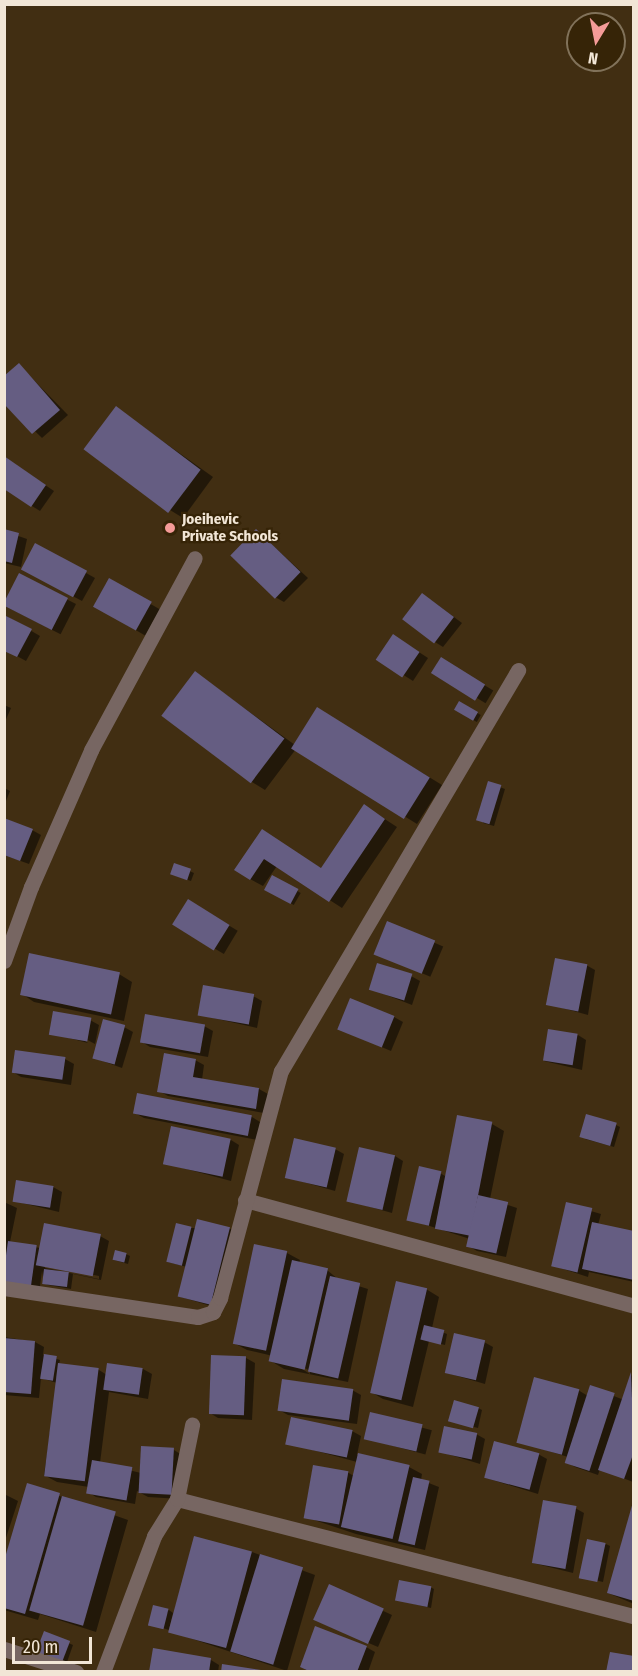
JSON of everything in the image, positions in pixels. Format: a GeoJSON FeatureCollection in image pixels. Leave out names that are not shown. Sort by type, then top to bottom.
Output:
{"type":"FeatureCollection","features":[{"type":"Feature","properties":{"kind":"street"},"geometry":{"type":"LineString","coordinates":[[4,961],[31,887],[91,750],[195,558]]}},
{"type":"Feature","properties":{"kind":"street"},"geometry":{"type":"LineString","coordinates":[[4,1288],[198,1317],[213,1312],[220,1298],[281,1071],[518,670]]}},
{"type":"Feature","properties":{"kind":"street"},"geometry":{"type":"LineString","coordinates":[[245,1200],[633,1306]]}},
{"type":"Feature","properties":{"kind":"street"},"geometry":{"type":"LineString","coordinates":[[103,1671],[154,1536],[177,1499],[192,1425]]}},
{"type":"Feature","properties":{"kind":"street"},"geometry":{"type":"LineString","coordinates":[[177,1499],[633,1616]]}},
{"type":"Feature","properties":{"kind":"street"},"geometry":{"type":"LineString","coordinates":[[4,1649],[76,1671]]}},
{"type":"Feature","properties":{"kind":"building"},"geometry":{"type":"Polygon","coordinates":[[[19,363],[60,410],[32,434],[4,404],[4,376],[19,363]]]}},
{"type":"Feature","properties":{"kind":"building"},"geometry":{"type":"Polygon","coordinates":[[[116,406],[201,470],[168,513],[84,449],[116,406]]]}},
{"type":"Feature","properties":{"kind":"building"},"geometry":{"type":"Polygon","coordinates":[[[4,456],[46,485],[31,507],[4,489],[4,456]]]}},
{"type":"Feature","properties":{"kind":"building"},"geometry":{"type":"Polygon","coordinates":[[[4,529],[19,533],[12,563],[4,561],[4,529]]]}},
{"type":"Feature","properties":{"kind":"building"},"geometry":{"type":"Polygon","coordinates":[[[256,529],[301,572],[275,599],[230,556],[256,529]]]}},
{"type":"Feature","properties":{"kind":"building"},"geometry":{"type":"Polygon","coordinates":[[[35,543],[87,571],[73,597],[21,569],[35,543]]]}},
{"type":"Feature","properties":{"kind":"building"},"geometry":{"type":"Polygon","coordinates":[[[19,573],[68,598],[52,630],[4,606],[19,573]]]}},
{"type":"Feature","properties":{"kind":"building"},"geometry":{"type":"Polygon","coordinates":[[[109,578],[152,602],[136,631],[93,607],[109,578]]]}},
{"type":"Feature","properties":{"kind":"building"},"geometry":{"type":"Polygon","coordinates":[[[422,593],[454,617],[434,643],[402,619],[422,593]]]}},
{"type":"Feature","properties":{"kind":"building"},"geometry":{"type":"Polygon","coordinates":[[[4,615],[32,629],[17,657],[4,651],[4,615]]]}},
{"type":"Feature","properties":{"kind":"building"},"geometry":{"type":"Polygon","coordinates":[[[393,634],[420,652],[402,678],[376,660],[393,634]]]}},
{"type":"Feature","properties":{"kind":"building"},"geometry":{"type":"Polygon","coordinates":[[[441,657],[485,685],[475,701],[431,673],[441,657]]]}},
{"type":"Feature","properties":{"kind":"building"},"geometry":{"type":"Polygon","coordinates":[[[195,671],[284,738],[251,783],[161,716],[195,671]]]}},
{"type":"Feature","properties":{"kind":"building"},"geometry":{"type":"Polygon","coordinates":[[[459,701],[478,712],[473,721],[454,710],[459,701]]]}},
{"type":"Feature","properties":{"kind":"building"},"geometry":{"type":"Polygon","coordinates":[[[317,707],[430,777],[404,819],[291,749],[317,707]]]}},
{"type":"Feature","properties":{"kind":"building"},"geometry":{"type":"Polygon","coordinates":[[[488,781],[501,785],[489,824],[476,820],[488,781]]]}},
{"type":"Feature","properties":{"kind":"building"},"geometry":{"type":"Polygon","coordinates":[[[364,804],[385,819],[329,902],[264,859],[250,880],[234,870],[262,829],[321,868],[364,804]]]}},
{"type":"Feature","properties":{"kind":"building"},"geometry":{"type":"Polygon","coordinates":[[[4,818],[33,829],[20,861],[4,855],[4,818]]]}},
{"type":"Feature","properties":{"kind":"building"},"geometry":{"type":"Polygon","coordinates":[[[174,863],[191,869],[187,880],[170,874],[174,863]]]}},
{"type":"Feature","properties":{"kind":"building"},"geometry":{"type":"Polygon","coordinates":[[[272,875],[298,889],[291,904],[264,890],[272,875]]]}},
{"type":"Feature","properties":{"kind":"building"},"geometry":{"type":"Polygon","coordinates":[[[188,899],[230,925],[214,950],[172,924],[188,899]]]}},
{"type":"Feature","properties":{"kind":"building"},"geometry":{"type":"Polygon","coordinates":[[[387,921],[435,940],[422,974],[374,954],[387,921]]]}},
{"type":"Feature","properties":{"kind":"building"},"geometry":{"type":"Polygon","coordinates":[[[29,953],[120,972],[111,1014],[20,995],[29,953]]]}},
{"type":"Feature","properties":{"kind":"building"},"geometry":{"type":"Polygon","coordinates":[[[555,958],[587,964],[578,1011],[546,1005],[555,958]]]}},
{"type":"Feature","properties":{"kind":"building"},"geometry":{"type":"Polygon","coordinates":[[[377,963],[412,974],[404,1001],[369,990],[377,963]]]}},
{"type":"Feature","properties":{"kind":"building"},"geometry":{"type":"Polygon","coordinates":[[[203,985],[254,994],[249,1025],[198,1016],[203,985]]]}},
{"type":"Feature","properties":{"kind":"building"},"geometry":{"type":"Polygon","coordinates":[[[350,998],[395,1016],[382,1048],[337,1030],[350,998]]]}},
{"type":"Feature","properties":{"kind":"building"},"geometry":{"type":"Polygon","coordinates":[[[53,1011],[91,1018],[87,1041],[49,1035],[53,1011]]]}},
{"type":"Feature","properties":{"kind":"building"},"geometry":{"type":"Polygon","coordinates":[[[145,1014],[205,1025],[200,1053],[140,1043],[145,1014]]]}},
{"type":"Feature","properties":{"kind":"building"},"geometry":{"type":"Polygon","coordinates":[[[103,1019],[125,1025],[115,1065],[92,1059],[103,1019]]]}},
{"type":"Feature","properties":{"kind":"building"},"geometry":{"type":"Polygon","coordinates":[[[548,1029],[578,1034],[573,1065],[543,1061],[548,1029]]]}},
{"type":"Feature","properties":{"kind":"building"},"geometry":{"type":"Polygon","coordinates":[[[15,1050],[66,1057],[62,1080],[12,1073],[15,1050]]]}},
{"type":"Feature","properties":{"kind":"building"},"geometry":{"type":"Polygon","coordinates":[[[164,1053],[196,1059],[193,1077],[259,1088],[256,1109],[157,1092],[164,1053]]]}},
{"type":"Feature","properties":{"kind":"building"},"geometry":{"type":"Polygon","coordinates":[[[137,1093],[252,1115],[248,1136],[133,1114],[137,1093]]]}},
{"type":"Feature","properties":{"kind":"building"},"geometry":{"type":"Polygon","coordinates":[[[586,1114],[617,1123],[610,1146],[579,1137],[586,1114]]]}},
{"type":"Feature","properties":{"kind":"building"},"geometry":{"type":"Polygon","coordinates":[[[457,1115],[492,1122],[470,1236],[435,1229],[457,1115]]]}},
{"type":"Feature","properties":{"kind":"building"},"geometry":{"type":"Polygon","coordinates":[[[171,1126],[231,1139],[223,1177],[163,1164],[171,1126]]]}},
{"type":"Feature","properties":{"kind":"building"},"geometry":{"type":"Polygon","coordinates":[[[294,1138],[336,1148],[327,1188],[285,1178],[294,1138]]]}},
{"type":"Feature","properties":{"kind":"building"},"geometry":{"type":"Polygon","coordinates":[[[359,1147],[395,1155],[382,1210],[346,1202],[359,1147]]]}},
{"type":"Feature","properties":{"kind":"building"},"geometry":{"type":"Polygon","coordinates":[[[419,1166],[441,1171],[429,1226],[406,1221],[419,1166]]]}},
{"type":"Feature","properties":{"kind":"building"},"geometry":{"type":"Polygon","coordinates":[[[16,1180],[54,1186],[50,1208],[13,1202],[16,1180]]]}},
{"type":"Feature","properties":{"kind":"building"},"geometry":{"type":"Polygon","coordinates":[[[478,1195],[508,1202],[496,1254],[466,1247],[478,1195]]]}},
{"type":"Feature","properties":{"kind":"building"},"geometry":{"type":"Polygon","coordinates":[[[566,1202],[592,1208],[577,1272],[551,1266],[566,1202]]]}},
{"type":"Feature","properties":{"kind":"building"},"geometry":{"type":"Polygon","coordinates":[[[197,1219],[230,1227],[211,1305],[178,1297],[197,1219]]]}},
{"type":"Feature","properties":{"kind":"building"},"geometry":{"type":"Polygon","coordinates":[[[592,1222],[634,1231],[634,1280],[582,1269],[592,1222]]]}},
{"type":"Feature","properties":{"kind":"building"},"geometry":{"type":"Polygon","coordinates":[[[44,1223],[101,1234],[93,1276],[36,1265],[44,1223]]]}},
{"type":"Feature","properties":{"kind":"building"},"geometry":{"type":"Polygon","coordinates":[[[176,1223],[192,1227],[182,1266],[166,1262],[176,1223]]]}},
{"type":"Feature","properties":{"kind":"building"},"geometry":{"type":"Polygon","coordinates":[[[8,1241],[37,1245],[30,1290],[4,1286],[8,1241]]]}},
{"type":"Feature","properties":{"kind":"building"},"geometry":{"type":"Polygon","coordinates":[[[254,1244],[287,1251],[266,1351],[233,1344],[254,1244]]]}},
{"type":"Feature","properties":{"kind":"building"},"geometry":{"type":"Polygon","coordinates":[[[115,1250],[127,1253],[124,1263],[113,1260],[115,1250]]]}},
{"type":"Feature","properties":{"kind":"building"},"geometry":{"type":"Polygon","coordinates":[[[292,1260],[328,1268],[305,1370],[269,1361],[292,1260]]]}},
{"type":"Feature","properties":{"kind":"building"},"geometry":{"type":"Polygon","coordinates":[[[44,1269],[69,1272],[67,1287],[42,1284],[44,1269]]]}},
{"type":"Feature","properties":{"kind":"building"},"geometry":{"type":"Polygon","coordinates":[[[330,1276],[360,1283],[338,1378],[308,1371],[330,1276]]]}},
{"type":"Feature","properties":{"kind":"building"},"geometry":{"type":"Polygon","coordinates":[[[396,1281],[427,1288],[401,1400],[370,1393],[396,1281]]]}},
{"type":"Feature","properties":{"kind":"building"},"geometry":{"type":"Polygon","coordinates":[[[424,1325],[444,1330],[441,1345],[420,1340],[424,1325]]]}},
{"type":"Feature","properties":{"kind":"building"},"geometry":{"type":"Polygon","coordinates":[[[454,1333],[485,1340],[476,1380],[445,1373],[454,1333]]]}},
{"type":"Feature","properties":{"kind":"building"},"geometry":{"type":"Polygon","coordinates":[[[4,1338],[35,1341],[31,1394],[4,1392],[4,1338]]]}},
{"type":"Feature","properties":{"kind":"building"},"geometry":{"type":"Polygon","coordinates":[[[44,1354],[57,1356],[53,1381],[40,1379],[44,1354]]]}},
{"type":"Feature","properties":{"kind":"building"},"geometry":{"type":"Polygon","coordinates":[[[211,1355],[246,1356],[244,1415],[209,1414],[211,1355]]]}},
{"type":"Feature","properties":{"kind":"building"},"geometry":{"type":"Polygon","coordinates":[[[58,1363],[99,1368],[85,1481],[44,1476],[58,1363]]]}},
{"type":"Feature","properties":{"kind":"building"},"geometry":{"type":"Polygon","coordinates":[[[107,1363],[143,1368],[139,1395],[103,1390],[107,1363]]]}},
{"type":"Feature","properties":{"kind":"building"},"geometry":{"type":"Polygon","coordinates":[[[631,1372],[634,1452],[624,1479],[598,1470],[631,1372]]]}},
{"type":"Feature","properties":{"kind":"building"},"geometry":{"type":"Polygon","coordinates":[[[534,1377],[579,1389],[562,1455],[516,1443],[534,1377]]]}},
{"type":"Feature","properties":{"kind":"building"},"geometry":{"type":"Polygon","coordinates":[[[282,1379],[353,1389],[349,1421],[278,1411],[282,1379]]]}},
{"type":"Feature","properties":{"kind":"building"},"geometry":{"type":"Polygon","coordinates":[[[590,1385],[615,1393],[589,1471],[565,1463],[590,1385]]]}},
{"type":"Feature","properties":{"kind":"building"},"geometry":{"type":"Polygon","coordinates":[[[454,1400],[479,1407],[473,1428],[448,1421],[454,1400]]]}},
{"type":"Feature","properties":{"kind":"building"},"geometry":{"type":"Polygon","coordinates":[[[370,1412],[423,1424],[416,1451],[364,1439],[370,1412]]]}},
{"type":"Feature","properties":{"kind":"building"},"geometry":{"type":"Polygon","coordinates":[[[291,1417],[353,1430],[347,1457],[285,1444],[291,1417]]]}},
{"type":"Feature","properties":{"kind":"building"},"geometry":{"type":"Polygon","coordinates":[[[444,1426],[477,1433],[472,1459],[438,1452],[444,1426]]]}},
{"type":"Feature","properties":{"kind":"building"},"geometry":{"type":"Polygon","coordinates":[[[494,1441],[539,1453],[530,1490],[484,1478],[494,1441]]]}},
{"type":"Feature","properties":{"kind":"building"},"geometry":{"type":"Polygon","coordinates":[[[141,1446],[174,1448],[171,1495],[139,1493],[141,1446]]]}},
{"type":"Feature","properties":{"kind":"building"},"geometry":{"type":"Polygon","coordinates":[[[358,1453],[410,1465],[393,1539],[341,1527],[358,1453]]]}},
{"type":"Feature","properties":{"kind":"building"},"geometry":{"type":"Polygon","coordinates":[[[92,1460],[132,1467],[126,1501],[86,1493],[92,1460]]]}},
{"type":"Feature","properties":{"kind":"building"},"geometry":{"type":"Polygon","coordinates":[[[313,1465],[348,1471],[339,1524],[304,1518],[313,1465]]]}},
{"type":"Feature","properties":{"kind":"building"},"geometry":{"type":"Polygon","coordinates":[[[413,1477],[430,1481],[415,1545],[398,1541],[413,1477]]]}},
{"type":"Feature","properties":{"kind":"building"},"geometry":{"type":"Polygon","coordinates":[[[27,1483],[60,1493],[25,1614],[4,1608],[4,1561],[27,1483]]]}},
{"type":"Feature","properties":{"kind":"building"},"geometry":{"type":"Polygon","coordinates":[[[62,1496],[116,1511],[83,1626],[29,1610],[62,1496]]]}},
{"type":"Feature","properties":{"kind":"building"},"geometry":{"type":"Polygon","coordinates":[[[543,1500],[576,1506],[565,1569],[532,1563],[543,1500]]]}},
{"type":"Feature","properties":{"kind":"building"},"geometry":{"type":"Polygon","coordinates":[[[634,1502],[634,1601],[607,1593],[634,1502]]]}},
{"type":"Feature","properties":{"kind":"building"},"geometry":{"type":"Polygon","coordinates":[[[194,1536],[252,1552],[226,1648],[168,1633],[194,1536]]]}},
{"type":"Feature","properties":{"kind":"building"},"geometry":{"type":"Polygon","coordinates":[[[587,1539],[606,1543],[597,1582],[579,1578],[587,1539]]]}},
{"type":"Feature","properties":{"kind":"building"},"geometry":{"type":"Polygon","coordinates":[[[260,1554],[303,1567],[273,1665],[230,1652],[260,1554]]]}},
{"type":"Feature","properties":{"kind":"building"},"geometry":{"type":"Polygon","coordinates":[[[399,1580],[431,1586],[427,1607],[395,1601],[399,1580]]]}},
{"type":"Feature","properties":{"kind":"building"},"geometry":{"type":"Polygon","coordinates":[[[329,1584],[384,1608],[368,1644],[313,1620],[329,1584]]]}},
{"type":"Feature","properties":{"kind":"building"},"geometry":{"type":"Polygon","coordinates":[[[153,1605],[169,1609],[163,1629],[148,1625],[153,1605]]]}},
{"type":"Feature","properties":{"kind":"building"},"geometry":{"type":"Polygon","coordinates":[[[315,1626],[367,1646],[357,1672],[311,1672],[300,1667],[315,1626]]]}},
{"type":"Feature","properties":{"kind":"building"},"geometry":{"type":"Polygon","coordinates":[[[44,1631],[70,1641],[62,1663],[35,1653],[44,1631]]]}},
{"type":"Feature","properties":{"kind":"building"},"geometry":{"type":"Polygon","coordinates":[[[153,1648],[211,1658],[209,1672],[149,1672],[153,1648]]]}},
{"type":"Feature","properties":{"kind":"building"},"geometry":{"type":"Polygon","coordinates":[[[610,1652],[634,1656],[634,1672],[606,1672],[610,1652]]]}},
{"type":"Feature","properties":{"kind":"building"},"geometry":{"type":"Polygon","coordinates":[[[222,1664],[261,1670],[261,1672],[221,1672],[222,1664]]]}},
{"type":"Feature","properties":{"kind":"place","name":"Joeihevic Private Schools"},"geometry":{"type":"Point","coordinates":[170,528]}}]}
